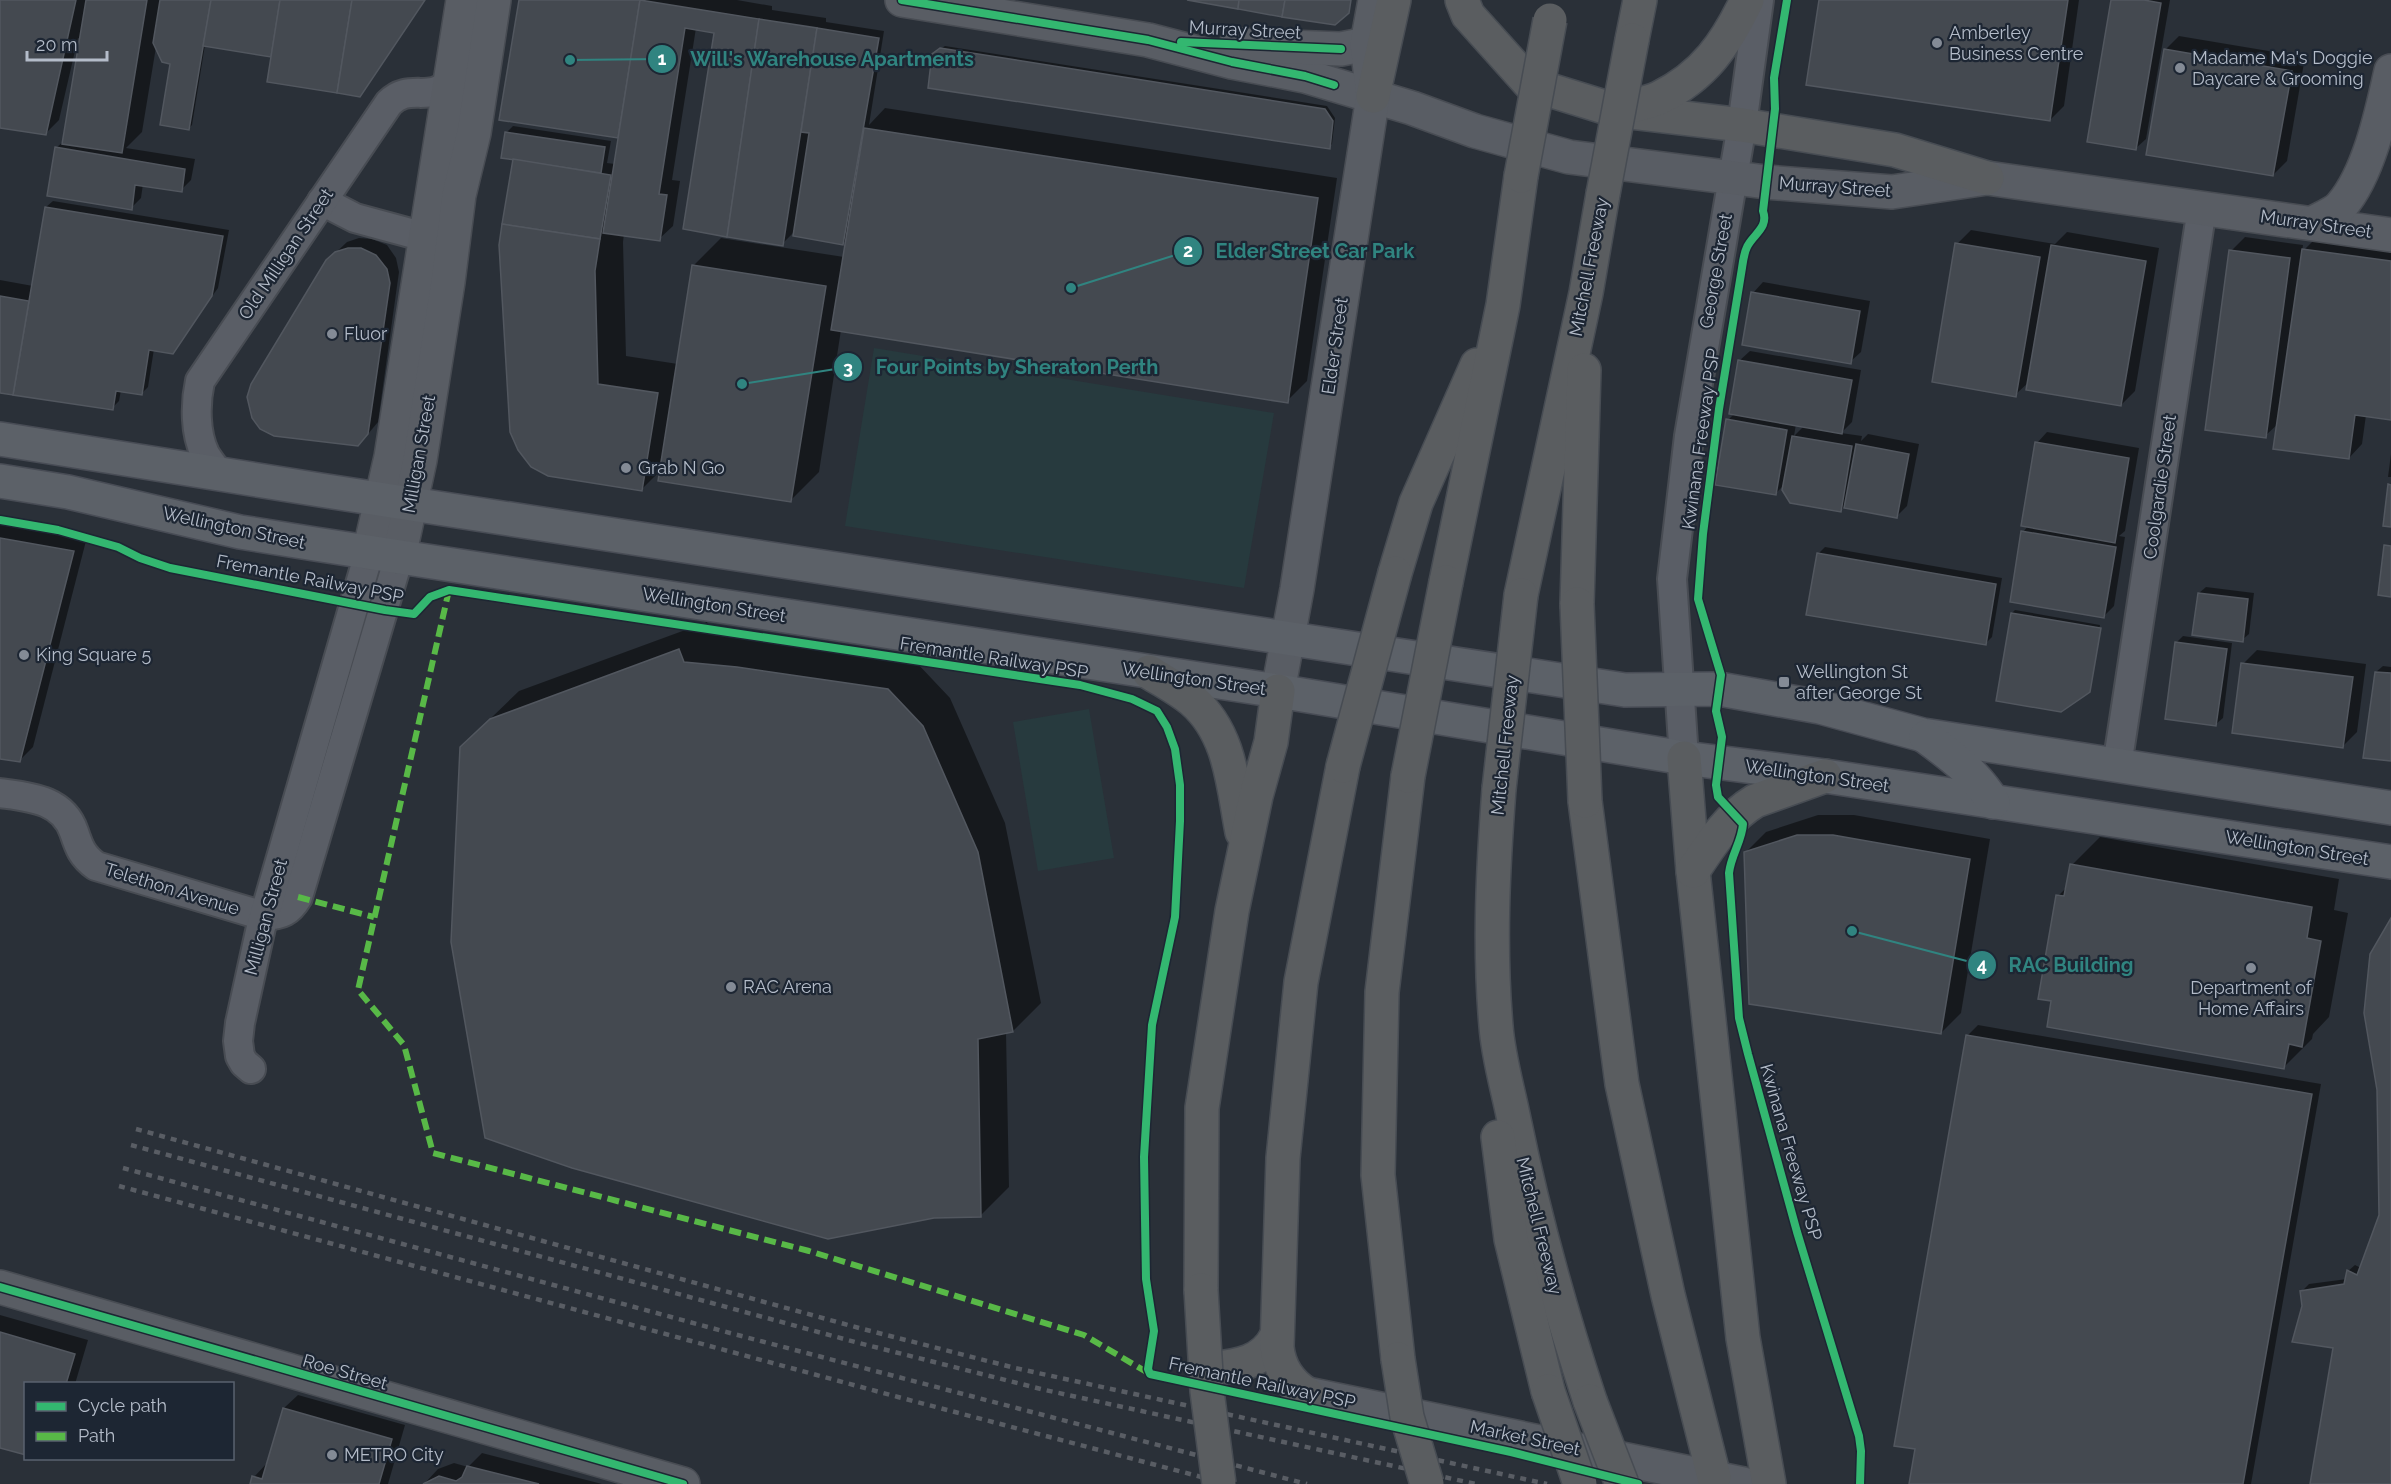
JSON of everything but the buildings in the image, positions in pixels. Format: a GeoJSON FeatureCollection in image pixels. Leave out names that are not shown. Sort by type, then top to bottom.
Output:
{"type":"FeatureCollection","features":[{"type":"Feature","properties":{"kind":"highway"},"geometry":{"type":"LineString","coordinates":[[1462,0],[1468,15],[1530,84],[1614,110],[1742,125],[1895,150],[1988,178]]}},
{"type":"Feature","properties":{"kind":"highway","name":"Mitchell Freeway"},"geometry":{"type":"LineString","coordinates":[[1622,1484],[1590,1401],[1557,1299],[1527,1184],[1496,1028],[1491,926],[1499,789],[1521,595],[1586,293],[1640,0]]}},
{"type":"Feature","properties":{"kind":"highway"},"geometry":{"type":"LineString","coordinates":[[1614,110],[1657,98],[1689,80],[1710,61],[1731,33],[1747,0]]}},
{"type":"Feature","properties":{"kind":"highway"},"geometry":{"type":"LineString","coordinates":[[1372,96],[1387,5]]}},
{"type":"Feature","properties":{"kind":"highway"},"geometry":{"type":"LineString","coordinates":[[1410,1484],[1407,1417],[1398,1359],[1378,1175],[1382,992],[1408,776],[1503,305],[1521,176],[1552,10]]}},
{"type":"Feature","properties":{"kind":"highway"},"geometry":{"type":"LineString","coordinates":[[1586,293],[1577,604],[1585,801],[1622,1084],[1668,1295],[1728,1480]]}},
{"type":"Feature","properties":{"kind":"highway"},"geometry":{"type":"LineString","coordinates":[[1307,1394],[1293,1384],[1283,1371],[1278,1356],[1276,1336],[1283,1158],[1302,982],[1343,766],[1395,573],[1416,503],[1503,305]]}},
{"type":"Feature","properties":{"kind":"highway"},"geometry":{"type":"LineString","coordinates":[[1149,672],[1192,700],[1208,717],[1220,736],[1228,757],[1245,849]]}},
{"type":"Feature","properties":{"kind":"highway"},"geometry":{"type":"LineString","coordinates":[[1219,1484],[1207,1391],[1201,1290],[1202,1108],[1232,911],[1256,796],[1271,742],[1278,691]]}},
{"type":"Feature","properties":{"kind":"highway"},"geometry":{"type":"LineString","coordinates":[[1684,758],[1693,871],[1743,1338],[1755,1417],[1769,1484]]}},
{"type":"Feature","properties":{"kind":"highway"},"geometry":{"type":"LineString","coordinates":[[1693,871],[1718,834],[1745,808],[1755,801],[1825,776]]}},
{"type":"Feature","properties":{"kind":"highway"},"geometry":{"type":"LineString","coordinates":[[1496,1028],[1494,1107],[1511,1239],[1548,1391],[1580,1484]]}},
{"type":"Feature","properties":{"kind":"highway"},"geometry":{"type":"LineString","coordinates":[[1204,1370],[1252,1360],[1266,1352],[1276,1336]]}},
{"type":"Feature","properties":{"kind":"highway"},"geometry":{"type":"LineString","coordinates":[[1407,1417],[1427,1484]]}},
{"type":"Feature","properties":{"kind":"main road","name":"Milligan Street"},"geometry":{"type":"LineString","coordinates":[[397,501],[391,457],[463,0]]}},
{"type":"Feature","properties":{"kind":"main road","name":"Milligan Street"},"geometry":{"type":"LineString","coordinates":[[384,555],[397,501],[420,460],[459,195],[474,133],[494,0]]}},
{"type":"Feature","properties":{"kind":"main road","name":"Murray Street"},"geometry":{"type":"LineString","coordinates":[[902,0],[1148,40],[1233,62],[1305,76],[1412,108],[1475,131],[1569,157],[1733,177],[1892,192],[1988,178],[2391,234]]}},
{"type":"Feature","properties":{"kind":"main road"},"geometry":{"type":"LineString","coordinates":[[1367,44],[1384,30],[1387,5]]}},
{"type":"Feature","properties":{"kind":"main road","name":"Murray Street"},"geometry":{"type":"LineString","coordinates":[[1148,40],[1330,50],[1367,44]]}},
{"type":"Feature","properties":{"kind":"main road","name":"Elder Street"},"geometry":{"type":"LineString","coordinates":[[1278,691],[1330,381],[1372,96],[1367,44]]}},
{"type":"Feature","properties":{"kind":"main road"},"geometry":{"type":"LineString","coordinates":[[2313,223],[2340,207],[2361,173],[2380,122],[2391,71]]}},
{"type":"Feature","properties":{"kind":"main road"},"geometry":{"type":"LineString","coordinates":[[0,439],[1625,690],[1719,689],[1820,707],[1923,735],[2391,808]]}},
{"type":"Feature","properties":{"kind":"main road","name":"Wellington Street"},"geometry":{"type":"LineString","coordinates":[[0,481],[68,492],[240,532],[384,555],[1278,691],[1684,758],[1825,776],[2391,862]]}},
{"type":"Feature","properties":{"kind":"main road"},"geometry":{"type":"LineString","coordinates":[[1923,735],[1969,771],[1982,784],[1993,802]]}},
{"type":"Feature","properties":{"kind":"main road","name":"Roe Street"},"geometry":{"type":"LineString","coordinates":[[0,1287],[683,1484]]}},
{"type":"Feature","properties":{"kind":"main road","name":"Market Street"},"geometry":{"type":"LineString","coordinates":[[1307,1394],[1728,1480]]}},
{"type":"Feature","properties":{"kind":"street","name":"George Street"},"geometry":{"type":"LineString","coordinates":[[1684,758],[1672,579],[1689,436],[1742,125],[1759,0]]}},
{"type":"Feature","properties":{"kind":"street","name":"Old Milligan Street"},"geometry":{"type":"LineString","coordinates":[[219,474],[206,455],[201,441],[197,406],[200,381],[388,103],[396,96],[407,92],[431,94],[442,91],[451,82]]}},
{"type":"Feature","properties":{"kind":"street"},"geometry":{"type":"LineString","coordinates":[[321,201],[355,218],[425,237]]}},
{"type":"Feature","properties":{"kind":"street","name":"Coolgardie Street"},"geometry":{"type":"LineString","coordinates":[[2117,766],[2202,208]]}},
{"type":"Feature","properties":{"kind":"street","name":"Milligan Street"},"geometry":{"type":"LineString","coordinates":[[298,897],[384,555]]}},
{"type":"Feature","properties":{"kind":"street","name":"Milligan Street"},"geometry":{"type":"LineString","coordinates":[[251,1069],[240,1056],[240,1023],[264,916],[384,555]]}},
{"type":"Feature","properties":{"kind":"street","name":"Telethon Avenue"},"geometry":{"type":"LineString","coordinates":[[0,793],[41,800],[55,806],[70,823],[83,855],[96,866],[264,916],[282,915],[291,909],[298,897]]}},
{"type":"Feature","properties":{"kind":"green space"},"geometry":{"type":"Polygon","coordinates":[[[874,348],[1274,413],[1244,588],[845,526],[874,348]]]}},
{"type":"Feature","properties":{"kind":"green space"},"geometry":{"type":"Polygon","coordinates":[[[1089,709],[1114,858],[1038,871],[1013,722],[1089,709]]]}},
{"type":"Feature","properties":{"kind":"railway"},"geometry":{"type":"LineString","coordinates":[[136,1129],[859,1328],[1015,1368],[1547,1484]]}},
{"type":"Feature","properties":{"kind":"railway"},"geometry":{"type":"LineString","coordinates":[[131,1145],[855,1342],[1045,1390],[1476,1484]]}},
{"type":"Feature","properties":{"kind":"railway"},"geometry":{"type":"LineString","coordinates":[[123,1168],[730,1333],[1307,1484]]}},
{"type":"Feature","properties":{"kind":"railway"},"geometry":{"type":"LineString","coordinates":[[119,1186],[1228,1484]]}},
{"type":"Feature","properties":{"kind":"marked path"},"geometry":{"type":"LineString","coordinates":[[449,590],[358,990],[404,1045],[433,1153],[809,1251],[1084,1335],[1150,1374]]}},
{"type":"Feature","properties":{"kind":"marked path"},"geometry":{"type":"LineString","coordinates":[[298,897],[374,917]]}},
{"type":"Feature","properties":{"kind":"cycle path"},"geometry":{"type":"LineString","coordinates":[[902,0],[1148,40],[1232,62],[1305,76],[1334,85]]}},
{"type":"Feature","properties":{"kind":"cycle path","name":"Kwinana Freeway PSP"},"geometry":{"type":"LineString","coordinates":[[1787,0],[1774,78],[1775,109],[1763,211],[1764,222],[1747,247],[1743,260],[1719,409],[1703,534],[1698,599],[1721,675],[1716,711],[1722,737],[1716,785],[1718,797],[1743,824],[1729,873],[1739,1018],[1797,1232],[1859,1436],[1860,1484]]}},
{"type":"Feature","properties":{"kind":"cycle path"},"geometry":{"type":"LineString","coordinates":[[1181,42],[1341,49]]}},
{"type":"Feature","properties":{"kind":"cycle path","name":"Fremantle Railway PSP"},"geometry":{"type":"LineString","coordinates":[[0,520],[58,530],[118,547],[140,558],[170,568],[385,610],[414,614],[430,597],[449,590],[1080,685],[1132,699],[1157,711],[1167,727],[1175,749],[1180,785],[1180,821],[1175,917],[1152,1025],[1144,1157],[1146,1279],[1154,1331],[1148,1369],[1150,1374],[1511,1452],[1638,1484]]}},
{"type":"Feature","properties":{"kind":"cycle path"},"geometry":{"type":"LineString","coordinates":[[0,1287],[683,1484]]}},
{"type":"Feature","properties":{"kind":"place","name":"Amberley Business Centre"},"geometry":{"type":"Point","coordinates":[1937,43]}},
{"type":"Feature","properties":{"kind":"place","name":"Will's Warehouse Apartments"},"geometry":{"type":"Point","coordinates":[570,60]}},
{"type":"Feature","properties":{"kind":"place","name":"Madame Ma's Doggie Daycare & Grooming"},"geometry":{"type":"Point","coordinates":[2180,68]}},
{"type":"Feature","properties":{"kind":"place","name":"Elder Street Car Park"},"geometry":{"type":"Point","coordinates":[1071,288]}},
{"type":"Feature","properties":{"kind":"place","name":"Fluor"},"geometry":{"type":"Point","coordinates":[332,334]}},
{"type":"Feature","properties":{"kind":"place","name":"Four Points by Sheraton Perth"},"geometry":{"type":"Point","coordinates":[742,384]}},
{"type":"Feature","properties":{"kind":"place","name":"Grab N Go"},"geometry":{"type":"Point","coordinates":[626,468]}},
{"type":"Feature","properties":{"kind":"place","name":"King Square 5"},"geometry":{"type":"Point","coordinates":[24,655]}},
{"type":"Feature","properties":{"kind":"place","name":"Wellington St after George St"},"geometry":{"type":"Point","coordinates":[1784,682]}},
{"type":"Feature","properties":{"kind":"place","name":"RAC Building"},"geometry":{"type":"Point","coordinates":[1852,931]}},
{"type":"Feature","properties":{"kind":"place","name":"Department of Home Affairs"},"geometry":{"type":"Point","coordinates":[2251,968]}},
{"type":"Feature","properties":{"kind":"place","name":"RAC Arena"},"geometry":{"type":"Point","coordinates":[731,987]}},
{"type":"Feature","properties":{"kind":"place","name":"METRO City"},"geometry":{"type":"Point","coordinates":[332,1455]}}]}
